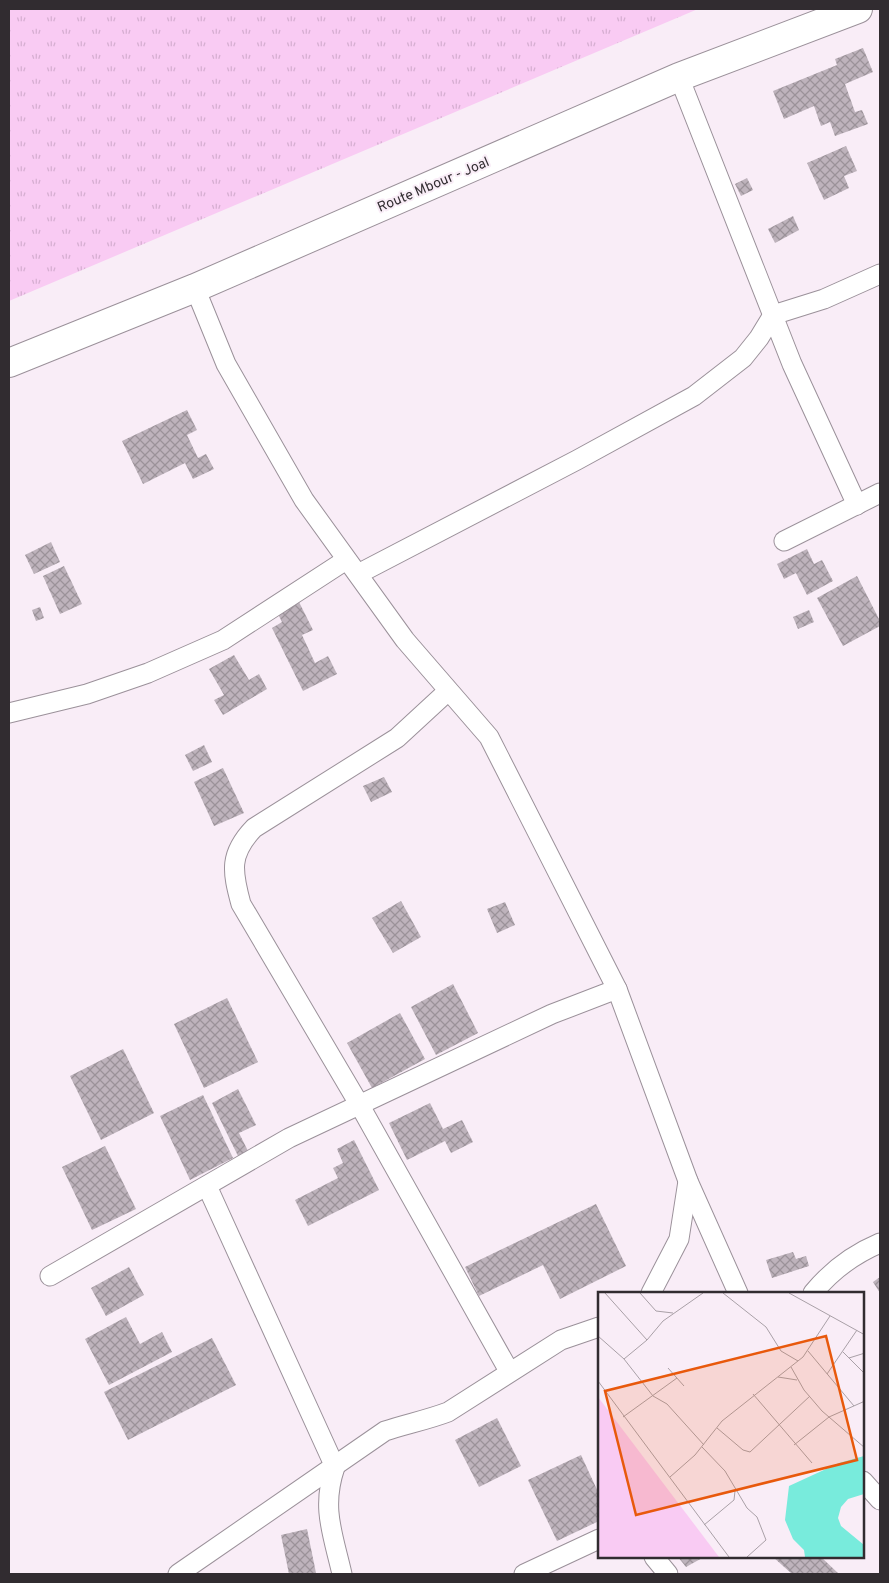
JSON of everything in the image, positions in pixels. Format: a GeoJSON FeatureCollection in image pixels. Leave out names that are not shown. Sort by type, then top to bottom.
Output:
{"type":"FeatureCollection","features":[{"type":"Feature","properties":{"kind":"main road","name":"Route Mbour - Joal"},"geometry":{"type":"LineString","coordinates":[[9,363],[194,288],[679,77],[858,9]]}},
{"type":"Feature","properties":{"kind":"street"},"geometry":{"type":"LineString","coordinates":[[679,77],[792,364],[857,504]]}},
{"type":"Feature","properties":{"kind":"street"},"geometry":{"type":"LineString","coordinates":[[12,710],[87,694],[148,673],[222,640],[352,567],[577,460],[694,396],[743,358],[759,338],[773,315],[824,299],[880,274]]}},
{"type":"Feature","properties":{"kind":"street"},"geometry":{"type":"LineString","coordinates":[[194,288],[226,364],[304,500],[405,640],[489,736],[617,990],[688,1181],[738,1292]]}},
{"type":"Feature","properties":{"kind":"street"},"geometry":{"type":"LineString","coordinates":[[784,541],[880,492]]}},
{"type":"Feature","properties":{"kind":"street"},"geometry":{"type":"LineString","coordinates":[[448,691],[397,738],[254,828],[242,840],[236,854],[233,874],[241,904],[360,1104],[509,1371]]}},
{"type":"Feature","properties":{"kind":"street"},"geometry":{"type":"LineString","coordinates":[[50,1276],[289,1138],[552,1014],[617,990]]}},
{"type":"Feature","properties":{"kind":"street"},"geometry":{"type":"LineString","coordinates":[[652,1292],[679,1238],[688,1181]]}},
{"type":"Feature","properties":{"kind":"street"},"geometry":{"type":"LineString","coordinates":[[207,1186],[335,1467],[329,1484],[327,1508],[342,1574]]}},
{"type":"Feature","properties":{"kind":"street"},"geometry":{"type":"LineString","coordinates":[[814,1292],[821,1283],[858,1253],[880,1243]]}},
{"type":"Feature","properties":{"kind":"street"},"geometry":{"type":"LineString","coordinates":[[178,1574],[385,1431],[408,1423],[427,1420],[448,1412],[509,1371],[561,1340],[598,1327]]}},
{"type":"Feature","properties":{"kind":"street"},"geometry":{"type":"LineString","coordinates":[[864,1482],[880,1500]]}},
{"type":"Feature","properties":{"kind":"street"},"geometry":{"type":"LineString","coordinates":[[524,1574],[598,1540]]}},
{"type":"Feature","properties":{"kind":"street"},"geometry":{"type":"LineString","coordinates":[[655,1558],[668,1574]]}},
{"type":"Feature","properties":{"kind":"green space"},"geometry":{"type":"Polygon","coordinates":[[[9,9],[698,9],[9,301],[9,9]]]}},
{"type":"Feature","properties":{"kind":"building"},"geometry":{"type":"Polygon","coordinates":[[[863,48],[873,72],[845,84],[855,112],[862,110],[868,124],[835,136],[830,122],[821,126],[814,106],[784,119],[773,91],[837,65],[835,59],[863,48]]]}},
{"type":"Feature","properties":{"kind":"building"},"geometry":{"type":"Polygon","coordinates":[[[846,146],[857,171],[844,176],[849,188],[824,200],[807,163],[846,146]]]}},
{"type":"Feature","properties":{"kind":"building"},"geometry":{"type":"Polygon","coordinates":[[[747,178],[753,190],[741,196],[735,184],[747,178]]]}},
{"type":"Feature","properties":{"kind":"building"},"geometry":{"type":"Polygon","coordinates":[[[793,216],[799,230],[775,243],[768,229],[793,216]]]}},
{"type":"Feature","properties":{"kind":"building"},"geometry":{"type":"Polygon","coordinates":[[[187,410],[197,430],[187,435],[198,458],[206,454],[214,469],[193,479],[185,463],[143,484],[122,441],[187,410]]]}},
{"type":"Feature","properties":{"kind":"building"},"geometry":{"type":"Polygon","coordinates":[[[51,542],[60,562],[34,574],[25,555],[51,542]]]}},
{"type":"Feature","properties":{"kind":"building"},"geometry":{"type":"Polygon","coordinates":[[[807,549],[814,564],[822,560],[833,581],[807,595],[796,573],[784,579],[777,564],[807,549]]]}},
{"type":"Feature","properties":{"kind":"building"},"geometry":{"type":"Polygon","coordinates":[[[64,566],[82,604],[60,614],[43,576],[64,566]]]}},
{"type":"Feature","properties":{"kind":"building"},"geometry":{"type":"Polygon","coordinates":[[[857,576],[880,621],[880,626],[843,646],[817,598],[857,576]]]}},
{"type":"Feature","properties":{"kind":"building"},"geometry":{"type":"Polygon","coordinates":[[[299,602],[313,630],[302,635],[315,663],[328,656],[337,674],[303,691],[272,628],[282,622],[277,612],[299,602]]]}},
{"type":"Feature","properties":{"kind":"building"},"geometry":{"type":"Polygon","coordinates":[[[40,607],[44,618],[36,621],[32,610],[40,607]]]}},
{"type":"Feature","properties":{"kind":"building"},"geometry":{"type":"Polygon","coordinates":[[[809,610],[814,622],[798,629],[793,617],[809,610]]]}},
{"type":"Feature","properties":{"kind":"building"},"geometry":{"type":"Polygon","coordinates":[[[234,655],[249,680],[259,674],[267,689],[223,715],[214,700],[224,695],[209,669],[234,655]]]}},
{"type":"Feature","properties":{"kind":"building"},"geometry":{"type":"Polygon","coordinates":[[[204,745],[212,762],[193,771],[185,755],[204,745]]]}},
{"type":"Feature","properties":{"kind":"building"},"geometry":{"type":"Polygon","coordinates":[[[223,768],[244,813],[214,826],[194,782],[223,768]]]}},
{"type":"Feature","properties":{"kind":"building"},"geometry":{"type":"Polygon","coordinates":[[[384,777],[392,792],[371,802],[363,786],[384,777]]]}},
{"type":"Feature","properties":{"kind":"building"},"geometry":{"type":"Polygon","coordinates":[[[401,901],[421,937],[393,953],[372,918],[401,901]]]}},
{"type":"Feature","properties":{"kind":"building"},"geometry":{"type":"Polygon","coordinates":[[[505,902],[515,925],[497,933],[487,909],[505,902]]]}},
{"type":"Feature","properties":{"kind":"building"},"geometry":{"type":"Polygon","coordinates":[[[453,984],[478,1033],[436,1055],[411,1007],[453,984]]]}},
{"type":"Feature","properties":{"kind":"building"},"geometry":{"type":"Polygon","coordinates":[[[227,998],[258,1062],[204,1088],[174,1024],[227,998]]]}},
{"type":"Feature","properties":{"kind":"building"},"geometry":{"type":"Polygon","coordinates":[[[400,1013],[425,1059],[372,1088],[347,1043],[400,1013]]]}},
{"type":"Feature","properties":{"kind":"building"},"geometry":{"type":"Polygon","coordinates":[[[123,1049],[154,1113],[101,1140],[70,1076],[123,1049]]]}},
{"type":"Feature","properties":{"kind":"building"},"geometry":{"type":"Polygon","coordinates":[[[238,1089],[256,1125],[239,1133],[248,1151],[238,1156],[212,1103],[238,1089]]]}},
{"type":"Feature","properties":{"kind":"building"},"geometry":{"type":"Polygon","coordinates":[[[203,1095],[233,1158],[190,1180],[160,1116],[203,1095]]]}},
{"type":"Feature","properties":{"kind":"building"},"geometry":{"type":"Polygon","coordinates":[[[430,1103],[443,1129],[462,1120],[473,1142],[451,1153],[445,1141],[407,1160],[389,1123],[430,1103]]]}},
{"type":"Feature","properties":{"kind":"building"},"geometry":{"type":"Polygon","coordinates":[[[354,1140],[379,1190],[308,1226],[295,1200],[338,1178],[333,1168],[343,1163],[337,1149],[354,1140]]]}},
{"type":"Feature","properties":{"kind":"building"},"geometry":{"type":"Polygon","coordinates":[[[105,1146],[136,1209],[92,1230],[62,1167],[105,1146]]]}},
{"type":"Feature","properties":{"kind":"building"},"geometry":{"type":"Polygon","coordinates":[[[596,1204],[626,1266],[560,1299],[543,1265],[479,1296],[465,1267],[596,1204]]]}},
{"type":"Feature","properties":{"kind":"building"},"geometry":{"type":"Polygon","coordinates":[[[793,1252],[796,1259],[806,1256],[809,1266],[772,1278],[766,1260],[793,1252]]]}},
{"type":"Feature","properties":{"kind":"building"},"geometry":{"type":"Polygon","coordinates":[[[129,1267],[144,1295],[106,1316],[91,1288],[129,1267]]]}},
{"type":"Feature","properties":{"kind":"building"},"geometry":{"type":"Polygon","coordinates":[[[880,1277],[880,1293],[873,1282],[880,1277]]]}},
{"type":"Feature","properties":{"kind":"building"},"geometry":{"type":"Polygon","coordinates":[[[126,1317],[140,1344],[162,1332],[172,1352],[109,1385],[85,1339],[126,1317]]]}},
{"type":"Feature","properties":{"kind":"building"},"geometry":{"type":"Polygon","coordinates":[[[212,1338],[236,1385],[128,1440],[104,1392],[212,1338]]]}},
{"type":"Feature","properties":{"kind":"building"},"geometry":{"type":"Polygon","coordinates":[[[497,1418],[521,1466],[479,1487],[455,1440],[497,1418]]]}},
{"type":"Feature","properties":{"kind":"building"},"geometry":{"type":"Polygon","coordinates":[[[581,1455],[598,1492],[598,1521],[557,1541],[528,1480],[581,1455]]]}},
{"type":"Feature","properties":{"kind":"building"},"geometry":{"type":"Polygon","coordinates":[[[307,1529],[316,1573],[289,1574],[281,1535],[307,1529]]]}},
{"type":"Feature","properties":{"kind":"building"},"geometry":{"type":"Polygon","coordinates":[[[679,1558],[702,1558],[686,1567],[679,1558]]]}},
{"type":"Feature","properties":{"kind":"building"},"geometry":{"type":"Polygon","coordinates":[[[774,1558],[822,1558],[839,1574],[792,1574],[774,1558]]]}}]}
